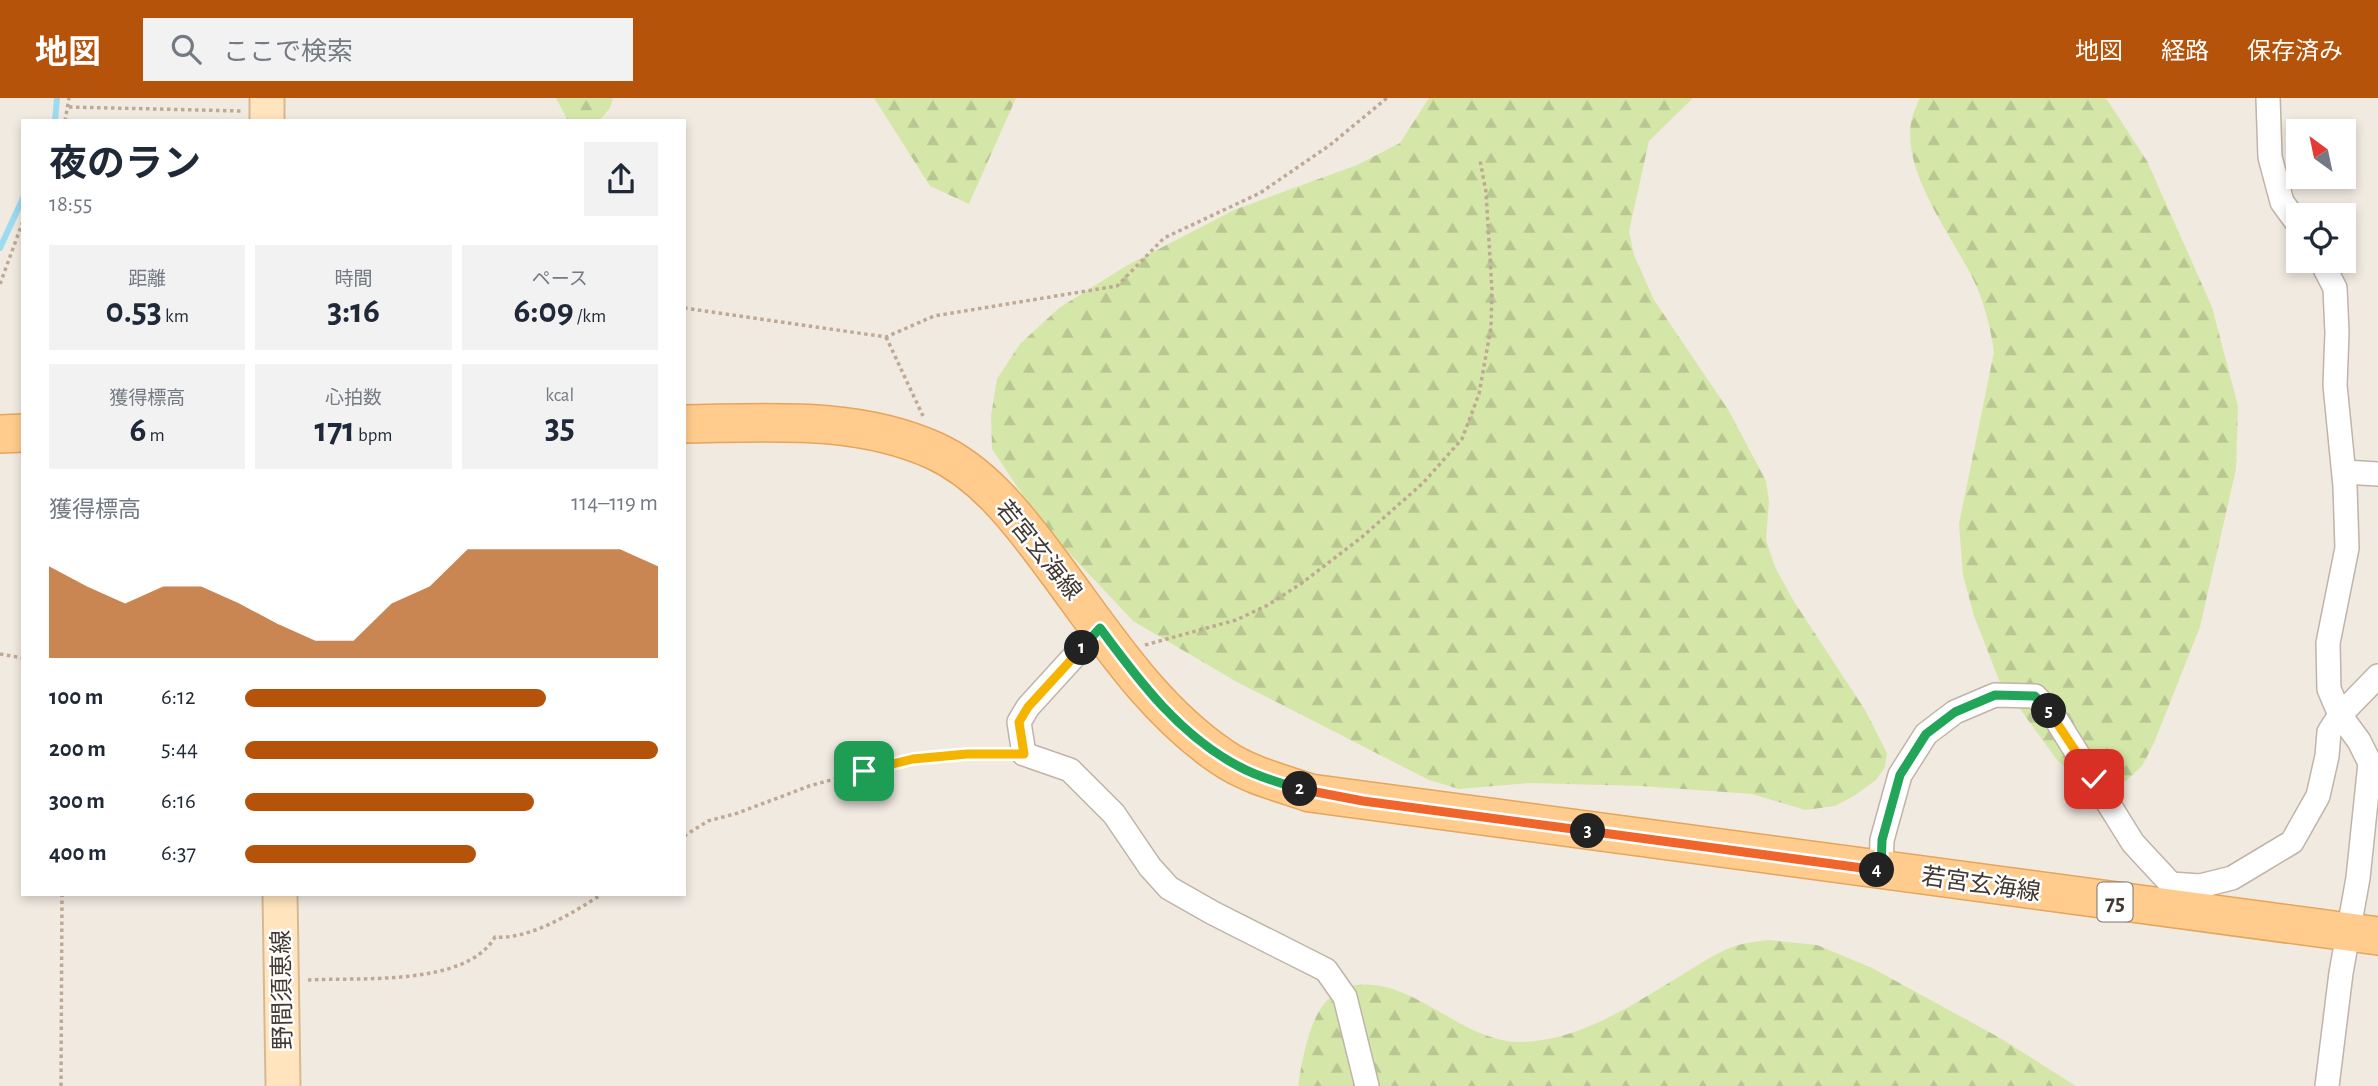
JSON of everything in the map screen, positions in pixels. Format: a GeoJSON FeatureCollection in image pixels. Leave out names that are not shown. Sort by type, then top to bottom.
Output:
{"type":"FeatureCollection","features":[{"type":"Feature","properties":{"kind":"main road","name":"若宮玄海線"},"geometry":{"type":"LineString","coordinates":[[686,424],[796,423],[853,426],[896,436],[935,451],[978,479],[1021,522],[1110,642],[1182,727],[1242,769],[1310,793],[2364,935]]}},
{"type":"Feature","properties":{"kind":"main road"},"geometry":{"type":"LineString","coordinates":[[0,434],[21,433]]}},
{"type":"Feature","properties":{"kind":"main road","name":"野間須恵線"},"geometry":{"type":"LineString","coordinates":[[280,896],[283,1086]]}},
{"type":"Feature","properties":{"kind":"street"},"geometry":{"type":"LineString","coordinates":[[2268,98],[2270,157],[2282,202],[2286,208]]}},
{"type":"Feature","properties":{"kind":"street"},"geometry":{"type":"LineString","coordinates":[[2327,273],[2335,288],[2335,385],[2344,472],[2347,548],[2328,643],[2329,689],[2340,715],[2360,741],[2370,763],[2358,878],[2364,935],[2341,973],[2327,1086]]}},
{"type":"Feature","properties":{"kind":"street"},"geometry":{"type":"LineString","coordinates":[[2344,472],[2378,474]]}},
{"type":"Feature","properties":{"kind":"street"},"geometry":{"type":"LineString","coordinates":[[1110,642],[1028,707],[1019,722],[1024,754],[1070,770],[1114,814],[1150,867],[1169,888],[1213,914],[1326,970],[1345,997],[1367,1086]]}},
{"type":"Feature","properties":{"kind":"street"},"geometry":{"type":"LineString","coordinates":[[1881,870],[1882,840],[1900,775],[1926,734],[1955,712],[1995,695],[2035,696],[2054,716],[2133,843],[2171,884],[2200,886],[2232,878],[2292,842],[2318,796],[2329,732],[2340,715],[2378,676]]}},
{"type":"Feature","properties":{"kind":"path"},"geometry":{"type":"LineString","coordinates":[[66,119],[69,98]]}},
{"type":"Feature","properties":{"kind":"path"},"geometry":{"type":"LineString","coordinates":[[686,308],[886,337],[934,316],[1117,286],[1164,238],[1260,193],[1330,145],[1387,98]]}},
{"type":"Feature","properties":{"kind":"path"},"geometry":{"type":"LineString","coordinates":[[69,107],[267,110]]}},
{"type":"Feature","properties":{"kind":"path"},"geometry":{"type":"LineString","coordinates":[[1110,642],[1138,646],[1236,620],[1268,605],[1362,537],[1423,483],[1462,439],[1479,394],[1491,327],[1492,291],[1486,192],[1480,160]]}},
{"type":"Feature","properties":{"kind":"path"},"geometry":{"type":"LineString","coordinates":[[0,284],[21,227]]}},
{"type":"Feature","properties":{"kind":"path"},"geometry":{"type":"LineString","coordinates":[[886,337],[924,417],[935,451]]}},
{"type":"Feature","properties":{"kind":"path"},"geometry":{"type":"LineString","coordinates":[[0,654],[21,658]]}},
{"type":"Feature","properties":{"kind":"path"},"geometry":{"type":"LineString","coordinates":[[686,834],[708,821],[738,813],[808,786],[913,759],[967,754],[1024,754]]}},
{"type":"Feature","properties":{"kind":"path"},"geometry":{"type":"LineString","coordinates":[[61,1086],[62,896]]}},
{"type":"Feature","properties":{"kind":"path"},"geometry":{"type":"LineString","coordinates":[[282,981],[407,976],[447,970],[481,953],[495,937],[523,935],[599,896]]}},
{"type":"Feature","properties":{"kind":"green space"},"geometry":{"type":"Polygon","coordinates":[[[556,98],[613,98],[610,108],[601,119],[567,119],[556,98]]]}},
{"type":"Feature","properties":{"kind":"green space"},"geometry":{"type":"Polygon","coordinates":[[[874,98],[1016,98],[969,204],[930,186],[874,98]]]}},
{"type":"Feature","properties":{"kind":"green space"},"geometry":{"type":"Polygon","coordinates":[[[1429,98],[1693,98],[1649,141],[1629,231],[1634,255],[1654,300],[1729,411],[1766,481],[1769,501],[1766,540],[1775,567],[1793,600],[1865,710],[1887,753],[1885,767],[1876,780],[1854,796],[1835,806],[1805,810],[1752,794],[1641,786],[1529,783],[1459,789],[1429,780],[1237,682],[1133,621],[1042,524],[992,449],[991,416],[997,379],[1020,344],[1059,308],[1126,266],[1234,210],[1357,165],[1400,143],[1429,98]]]}},
{"type":"Feature","properties":{"kind":"green space"},"geometry":{"type":"Polygon","coordinates":[[[1920,98],[2106,98],[2147,161],[2212,307],[2238,406],[2236,469],[2200,627],[2154,743],[2142,766],[2126,781],[2110,787],[2089,786],[2057,760],[1999,680],[1974,616],[1963,575],[1959,524],[1994,352],[1976,285],[1931,204],[1914,160],[1910,139],[1912,118],[1920,98]]]}},
{"type":"Feature","properties":{"kind":"green space"},"geometry":{"type":"Polygon","coordinates":[[[1768,940],[1817,945],[1872,968],[2000,1038],[2076,1086],[1298,1086],[1306,1045],[1316,1017],[1332,995],[1343,989],[1365,984],[1388,987],[1476,1031],[1498,1039],[1521,1042],[1543,1040],[1586,1028],[1607,1018],[1727,949],[1768,940]]]}},
{"type":"Feature","properties":{"kind":"waterway"},"geometry":{"type":"LineString","coordinates":[[55,119],[57,98]]}},
{"type":"Feature","properties":{"kind":"waterway"},"geometry":{"type":"LineString","coordinates":[[0,248],[21,202]]}},
{"type":"Feature","properties":{"kind":"route"},"geometry":{"type":"LineString","coordinates":[[864,771],[913,759],[967,754],[1024,754],[1019,722],[1028,707],[1100,628],[1137,678],[1182,727],[1242,769],[1310,793],[1881,870],[1882,840],[1900,775],[1926,734],[1955,712],[1995,695],[2035,696],[2054,716],[2094,779]]}}]}
